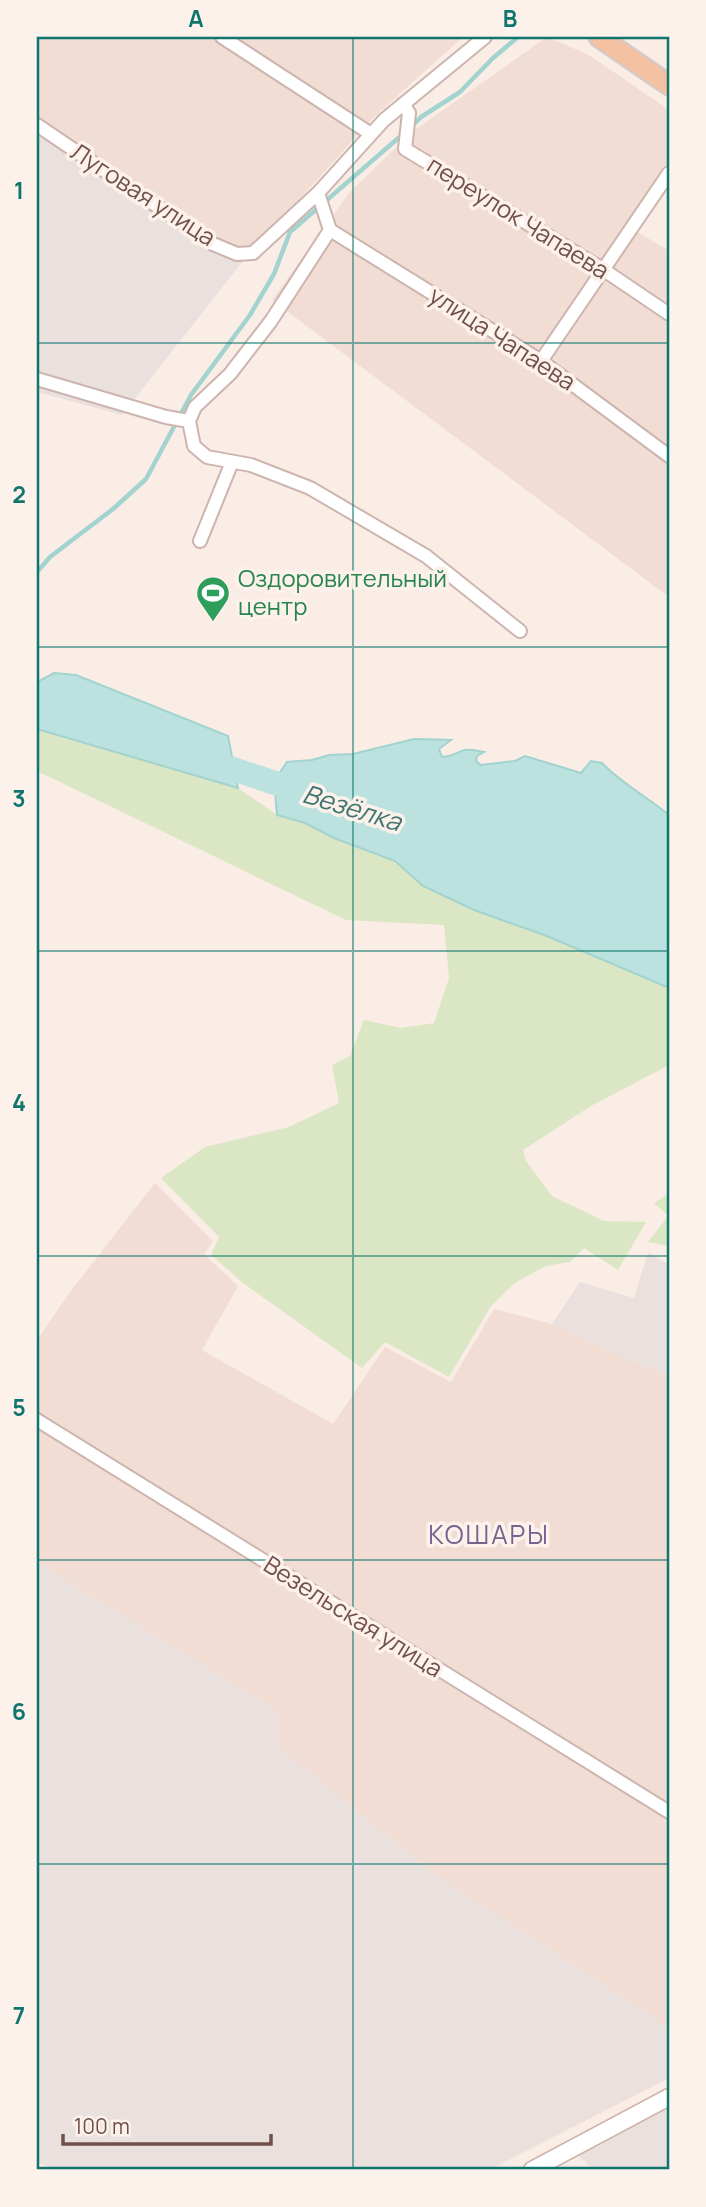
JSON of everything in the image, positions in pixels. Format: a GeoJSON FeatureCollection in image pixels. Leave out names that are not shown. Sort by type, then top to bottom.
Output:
{"type":"FeatureCollection","features":[{"type":"Feature","properties":{"kind":"main road"},"geometry":{"type":"LineString","coordinates":[[598,37],[669,85]]}},
{"type":"Feature","properties":{"kind":"street"},"geometry":{"type":"LineString","coordinates":[[222,37],[371,134]]}},
{"type":"Feature","properties":{"kind":"street"},"geometry":{"type":"LineString","coordinates":[[485,37],[403,104],[371,134],[318,193],[330,230],[271,321],[230,374],[195,407],[188,421],[194,446],[208,457],[251,465],[310,488],[426,556],[520,631]]}},
{"type":"Feature","properties":{"kind":"street","name":"переулок Чапаева"},"geometry":{"type":"LineString","coordinates":[[403,104],[409,113],[405,149],[604,270],[669,314]]}},
{"type":"Feature","properties":{"kind":"street","name":"Луговая улица"},"geometry":{"type":"LineString","coordinates":[[37,125],[213,244],[237,254],[253,253],[318,193]]}},
{"type":"Feature","properties":{"kind":"street"},"geometry":{"type":"LineString","coordinates":[[541,361],[669,173]]}},
{"type":"Feature","properties":{"kind":"street","name":"улица Чапаева"},"geometry":{"type":"LineString","coordinates":[[330,230],[541,361],[669,456]]}},
{"type":"Feature","properties":{"kind":"street"},"geometry":{"type":"LineString","coordinates":[[37,379],[188,421]]}},
{"type":"Feature","properties":{"kind":"street"},"geometry":{"type":"LineString","coordinates":[[200,541],[232,462]]}},
{"type":"Feature","properties":{"kind":"street","name":"Везельская улица"},"geometry":{"type":"LineString","coordinates":[[37,1420],[669,1812]]}},
{"type":"Feature","properties":{"kind":"street"},"geometry":{"type":"LineString","coordinates":[[532,2170],[669,2097]]}},
{"type":"Feature","properties":{"kind":"shaded area"},"geometry":{"type":"Polygon","coordinates":[[[37,37],[463,37],[375,116],[243,261],[37,115],[37,37]]]}},
{"type":"Feature","properties":{"kind":"shaded area"},"geometry":{"type":"Polygon","coordinates":[[[547,37],[589,55],[669,110],[669,186],[638,232],[669,251],[669,597],[272,300],[349,193],[412,132],[547,37]]]}},
{"type":"Feature","properties":{"kind":"shaded area"},"geometry":{"type":"Polygon","coordinates":[[[37,115],[243,261],[122,415],[37,392],[37,115]]]}},
{"type":"Feature","properties":{"kind":"shaded area"},"geometry":{"type":"Polygon","coordinates":[[[155,1183],[213,1241],[204,1254],[238,1286],[202,1350],[333,1424],[385,1347],[451,1382],[494,1309],[552,1324],[669,1377],[669,2028],[437,1876],[279,1748],[277,1711],[37,1563],[37,1340],[70,1292],[155,1183]]]}},
{"type":"Feature","properties":{"kind":"shaded area"},"geometry":{"type":"Polygon","coordinates":[[[648,1252],[669,1265],[669,1377],[552,1324],[580,1282],[634,1298],[648,1252]]]}},
{"type":"Feature","properties":{"kind":"shaded area"},"geometry":{"type":"Polygon","coordinates":[[[37,1563],[277,1711],[279,1748],[437,1876],[669,2028],[669,2078],[489,2170],[55,2170],[37,2162],[37,1563]]]}},
{"type":"Feature","properties":{"kind":"shaded area"},"geometry":{"type":"Polygon","coordinates":[[[669,2107],[669,2170],[593,2170],[578,2155],[669,2107]]]}},
{"type":"Feature","properties":{"kind":"green space"},"geometry":{"type":"Polygon","coordinates":[[[37,729],[238,788],[277,815],[301,822],[375,855],[395,861],[423,886],[474,910],[547,936],[669,988],[669,1065],[591,1106],[523,1150],[526,1161],[552,1196],[604,1221],[646,1222],[618,1270],[584,1248],[570,1262],[546,1266],[516,1282],[491,1306],[449,1377],[385,1342],[362,1368],[243,1283],[211,1255],[219,1237],[161,1178],[205,1147],[289,1127],[339,1103],[332,1065],[350,1056],[364,1020],[401,1028],[434,1023],[449,978],[444,925],[346,920],[37,771],[37,729]]]}},
{"type":"Feature","properties":{"kind":"green space"},"geometry":{"type":"Polygon","coordinates":[[[669,1193],[669,1246],[648,1242],[668,1216],[654,1203],[669,1193]]]}},
{"type":"Feature","properties":{"kind":"water"},"geometry":{"type":"Polygon","coordinates":[[[54,673],[76,675],[228,736],[238,788],[37,729],[37,682],[54,673]]]}},
{"type":"Feature","properties":{"kind":"water"},"geometry":{"type":"Polygon","coordinates":[[[414,739],[451,740],[439,749],[442,757],[465,750],[484,752],[477,756],[476,761],[481,765],[515,761],[525,756],[581,773],[591,761],[602,763],[669,815],[669,988],[547,936],[474,910],[423,886],[395,861],[334,838],[305,823],[277,815],[274,781],[287,762],[353,754],[414,739]]]}},
{"type":"Feature","properties":{"kind":"waterway"},"geometry":{"type":"LineString","coordinates":[[410,128],[421,117],[460,92],[518,37]]}},
{"type":"Feature","properties":{"kind":"waterway"},"geometry":{"type":"LineString","coordinates":[[37,572],[50,557],[113,509],[146,479],[191,395],[250,315],[274,274],[290,232],[403,134]]}},
{"type":"Feature","properties":{"kind":"waterway","name":"Везёлка"},"geometry":{"type":"LineString","coordinates":[[203,759],[305,793]]}},
{"type":"Feature","properties":{"kind":"place","name":"Оздоровительный центр"},"geometry":{"type":"Point","coordinates":[213,623]}},
{"type":"Feature","properties":{"kind":"district","name":"КОШАРЫ"},"geometry":{"type":"Point","coordinates":[489,1535]}}]}
